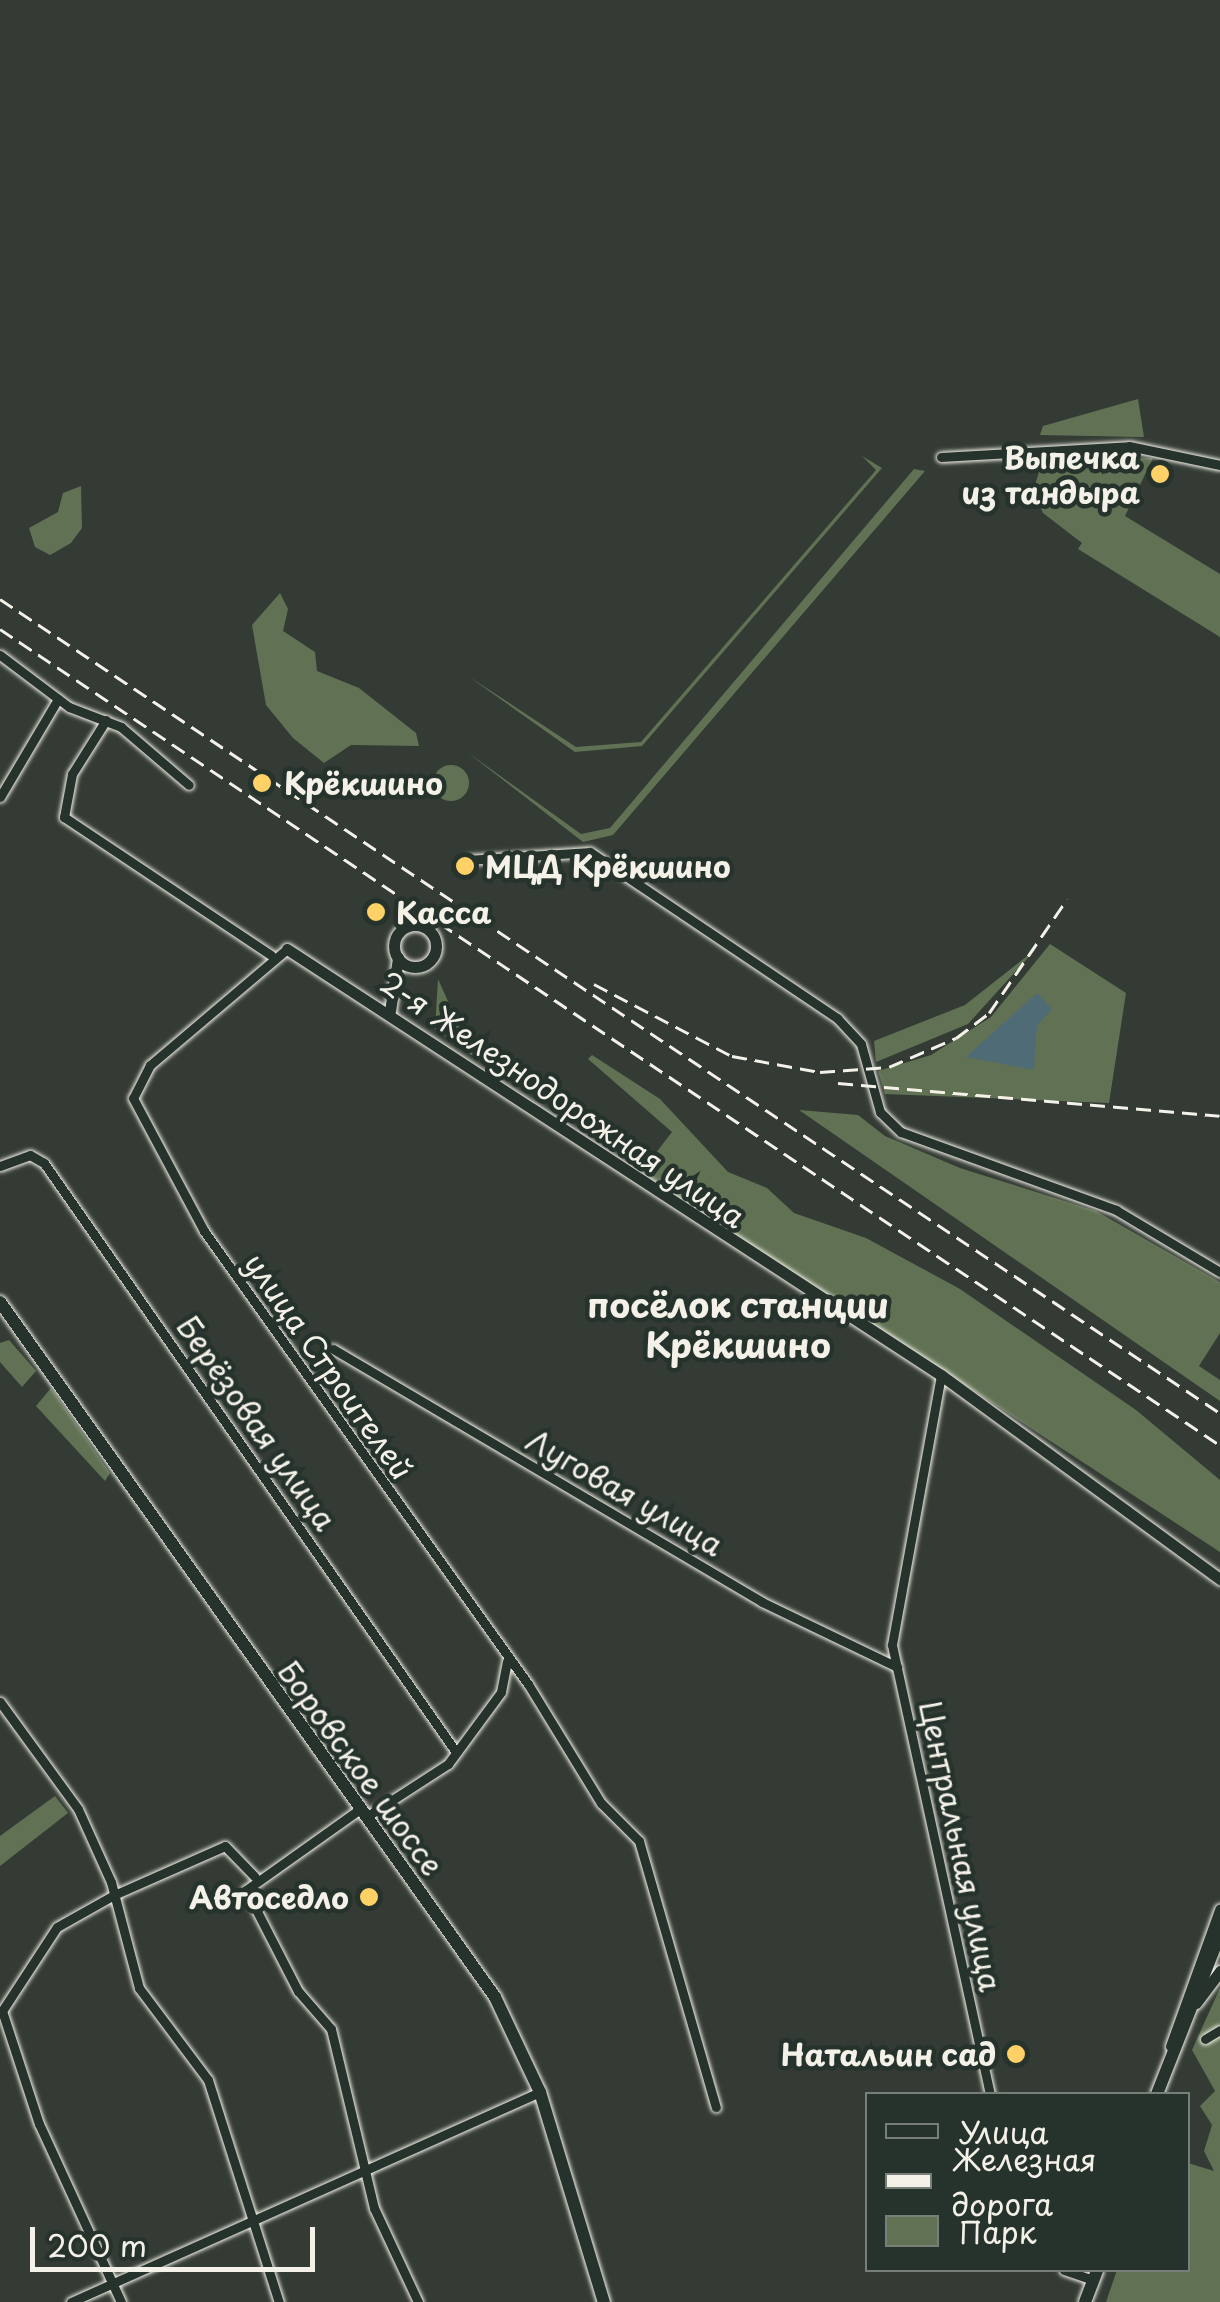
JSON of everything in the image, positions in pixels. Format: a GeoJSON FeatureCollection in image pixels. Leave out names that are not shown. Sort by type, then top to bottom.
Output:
{"type":"FeatureCollection","features":[{"type":"Feature","properties":{"kind":"main road","name":"Боровское шоссе"},"geometry":{"type":"LineString","coordinates":[[0,1302],[486,1983],[540,2092],[604,2302]]}},
{"type":"Feature","properties":{"kind":"main road"},"geometry":{"type":"LineString","coordinates":[[1159,2092],[1220,1934]]}},
{"type":"Feature","properties":{"kind":"main road"},"geometry":{"type":"LineString","coordinates":[[1085,2302],[1095,2275]]}},
{"type":"Feature","properties":{"kind":"street"},"geometry":{"type":"LineString","coordinates":[[940,457],[1076,446],[1181,451],[1220,466]]}},
{"type":"Feature","properties":{"kind":"street"},"geometry":{"type":"LineString","coordinates":[[0,655],[58,699],[106,720],[189,784]]}},
{"type":"Feature","properties":{"kind":"street"},"geometry":{"type":"LineString","coordinates":[[0,797],[58,699]]}},
{"type":"Feature","properties":{"kind":"street"},"geometry":{"type":"LineString","coordinates":[[106,720],[72,774],[64,818],[271,956]]}},
{"type":"Feature","properties":{"kind":"street"},"geometry":{"type":"LineString","coordinates":[[467,860],[579,849],[837,1018],[860,1044],[880,1112],[901,1132],[1116,1210],[1220,1272]]}},
{"type":"Feature","properties":{"kind":"street","name":"2-я Железнодорожная улица"},"geometry":{"type":"LineString","coordinates":[[133,1086],[271,956],[287,949],[390,1011],[940,1375],[1220,1580]]}},
{"type":"Feature","properties":{"kind":"street"},"geometry":{"type":"LineString","coordinates":[[390,1011],[402,966]]}},
{"type":"Feature","properties":{"kind":"street","name":"улица Строителей"},"geometry":{"type":"LineString","coordinates":[[133,1086],[161,1162],[204,1232],[507,1662],[601,1803],[640,1841],[716,2108]]}},
{"type":"Feature","properties":{"kind":"street","name":"Берёзовая улица"},"geometry":{"type":"LineString","coordinates":[[0,1166],[30,1154],[44,1163],[456,1752]]}},
{"type":"Feature","properties":{"kind":"street","name":"Луговая улица"},"geometry":{"type":"LineString","coordinates":[[333,1349],[762,1602],[897,1667]]}},
{"type":"Feature","properties":{"kind":"street","name":"Центральная улица"},"geometry":{"type":"LineString","coordinates":[[940,1375],[892,1636],[990,2092]]}},
{"type":"Feature","properties":{"kind":"street"},"geometry":{"type":"LineString","coordinates":[[252,1879],[363,1813],[429,1781],[501,1692],[507,1662]]}},
{"type":"Feature","properties":{"kind":"street"},"geometry":{"type":"LineString","coordinates":[[0,1702],[78,1809],[114,1895],[139,1988],[208,2080],[249,2219],[279,2302]]}},
{"type":"Feature","properties":{"kind":"street"},"geometry":{"type":"LineString","coordinates":[[120,2302],[61,2177],[1,2017],[57,1927],[114,1895],[225,1846],[252,1879],[264,1935],[331,2030],[374,2208],[418,2302]]}},
{"type":"Feature","properties":{"kind":"street"},"geometry":{"type":"LineString","coordinates":[[1167,2066],[1180,2009],[1220,1910]]}},
{"type":"Feature","properties":{"kind":"street"},"geometry":{"type":"LineString","coordinates":[[1167,2066],[1220,1970]]}},
{"type":"Feature","properties":{"kind":"street"},"geometry":{"type":"LineString","coordinates":[[1206,2039],[1220,2030]]}},
{"type":"Feature","properties":{"kind":"street"},"geometry":{"type":"LineString","coordinates":[[71,2302],[249,2219],[540,2092]]}},
{"type":"Feature","properties":{"kind":"green space"},"geometry":{"type":"Polygon","coordinates":[[[1138,399],[1144,437],[1040,435],[1043,426],[1138,399]]]}},
{"type":"Feature","properties":{"kind":"green space"},"geometry":{"type":"Polygon","coordinates":[[[862,456],[882,468],[642,746],[575,752],[468,676],[576,747],[641,742],[876,470],[862,456]]]}},
{"type":"Feature","properties":{"kind":"green space"},"geometry":{"type":"Polygon","coordinates":[[[1084,457],[1153,458],[1125,516],[1220,574],[1220,637],[1078,549],[1082,543],[1043,513],[1033,492],[1041,465],[1084,457]]]}},
{"type":"Feature","properties":{"kind":"green space"},"geometry":{"type":"Polygon","coordinates":[[[914,469],[925,471],[613,835],[583,842],[467,752],[581,834],[610,828],[914,469]]]}},
{"type":"Feature","properties":{"kind":"green space"},"geometry":{"type":"Polygon","coordinates":[[[81,486],[82,528],[71,543],[50,555],[35,547],[29,528],[58,512],[63,493],[81,486]]]}},
{"type":"Feature","properties":{"kind":"green space"},"geometry":{"type":"Polygon","coordinates":[[[280,593],[288,609],[283,631],[315,652],[317,671],[359,688],[416,733],[419,746],[351,745],[324,763],[293,738],[266,705],[252,625],[280,593]]]}},
{"type":"Feature","properties":{"kind":"green space"},"geometry":{"type":"Polygon","coordinates":[[[451,765],[464,770],[469,783],[464,796],[451,801],[438,796],[433,783],[438,770],[451,765]]]}},
{"type":"Feature","properties":{"kind":"green space"},"geometry":{"type":"Polygon","coordinates":[[[1050,944],[1126,993],[1109,1103],[885,1094],[878,1071],[931,1055],[991,1017],[1050,944]]]}},
{"type":"Feature","properties":{"kind":"green space"},"geometry":{"type":"Polygon","coordinates":[[[1036,949],[968,1024],[876,1062],[874,1041],[965,1005],[1036,949]]]}},
{"type":"Feature","properties":{"kind":"green space"},"geometry":{"type":"Polygon","coordinates":[[[438,979],[459,1026],[480,1040],[480,1061],[435,1029],[438,979]]]}},
{"type":"Feature","properties":{"kind":"green space"},"geometry":{"type":"Polygon","coordinates":[[[592,1055],[660,1099],[728,1172],[767,1188],[794,1213],[866,1238],[960,1289],[1136,1410],[1220,1480],[1220,1552],[652,1180],[642,1171],[672,1132],[588,1059],[592,1055]]]}},
{"type":"Feature","properties":{"kind":"green space"},"geometry":{"type":"Polygon","coordinates":[[[799,1110],[858,1115],[885,1136],[960,1168],[1096,1211],[1220,1282],[1220,1333],[1199,1366],[1220,1380],[1220,1401],[799,1110]]]}},
{"type":"Feature","properties":{"kind":"green space"},"geometry":{"type":"Polygon","coordinates":[[[9,1340],[36,1371],[22,1387],[0,1362],[0,1343],[9,1340]]]}},
{"type":"Feature","properties":{"kind":"green space"},"geometry":{"type":"Polygon","coordinates":[[[51,1388],[110,1473],[105,1481],[36,1406],[51,1388]]]}},
{"type":"Feature","properties":{"kind":"green space"},"geometry":{"type":"Polygon","coordinates":[[[55,1796],[68,1813],[0,1866],[0,1836],[55,1796]]]}},
{"type":"Feature","properties":{"kind":"green space"},"geometry":{"type":"Polygon","coordinates":[[[1220,1988],[1220,2302],[1106,2302],[1116,2272],[1190,2272],[1190,2164],[1214,2171],[1204,2151],[1212,2125],[1200,2106],[1215,2091],[1192,2050],[1220,1988]]]}},
{"type":"Feature","properties":{"kind":"water"},"geometry":{"type":"Polygon","coordinates":[[[1037,993],[1052,1009],[1037,1026],[1034,1070],[966,1057],[1037,993]]]}},
{"type":"Feature","properties":{"kind":"railway"},"geometry":{"type":"LineString","coordinates":[[0,599],[1220,1413]]}},
{"type":"Feature","properties":{"kind":"railway"},"geometry":{"type":"LineString","coordinates":[[0,629],[1220,1445]]}},
{"type":"Feature","properties":{"kind":"railway"},"geometry":{"type":"LineString","coordinates":[[594,984],[732,1056],[820,1072],[889,1067],[956,1038],[989,1013],[1067,899]]}},
{"type":"Feature","properties":{"kind":"railway"},"geometry":{"type":"LineString","coordinates":[[838,1083],[1220,1116]]}},
{"type":"Feature","properties":{"kind":"place","name":"Выпечка из тандыра"},"geometry":{"type":"Point","coordinates":[1160,474]}},
{"type":"Feature","properties":{"kind":"place","name":"Крёкшино"},"geometry":{"type":"Point","coordinates":[262,783]}},
{"type":"Feature","properties":{"kind":"place","name":"МЦД Крёкшино"},"geometry":{"type":"Point","coordinates":[465,866]}},
{"type":"Feature","properties":{"kind":"place","name":"Касса"},"geometry":{"type":"Point","coordinates":[376,912]}},
{"type":"Feature","properties":{"kind":"place","name":"Автоседло"},"geometry":{"type":"Point","coordinates":[369,1897]}},
{"type":"Feature","properties":{"kind":"place","name":"Натальин сад"},"geometry":{"type":"Point","coordinates":[1016,2054]}},
{"type":"Feature","properties":{"kind":"district","name":"посёлок станции Крёкшино"},"geometry":{"type":"Point","coordinates":[738,1324]}}]}
